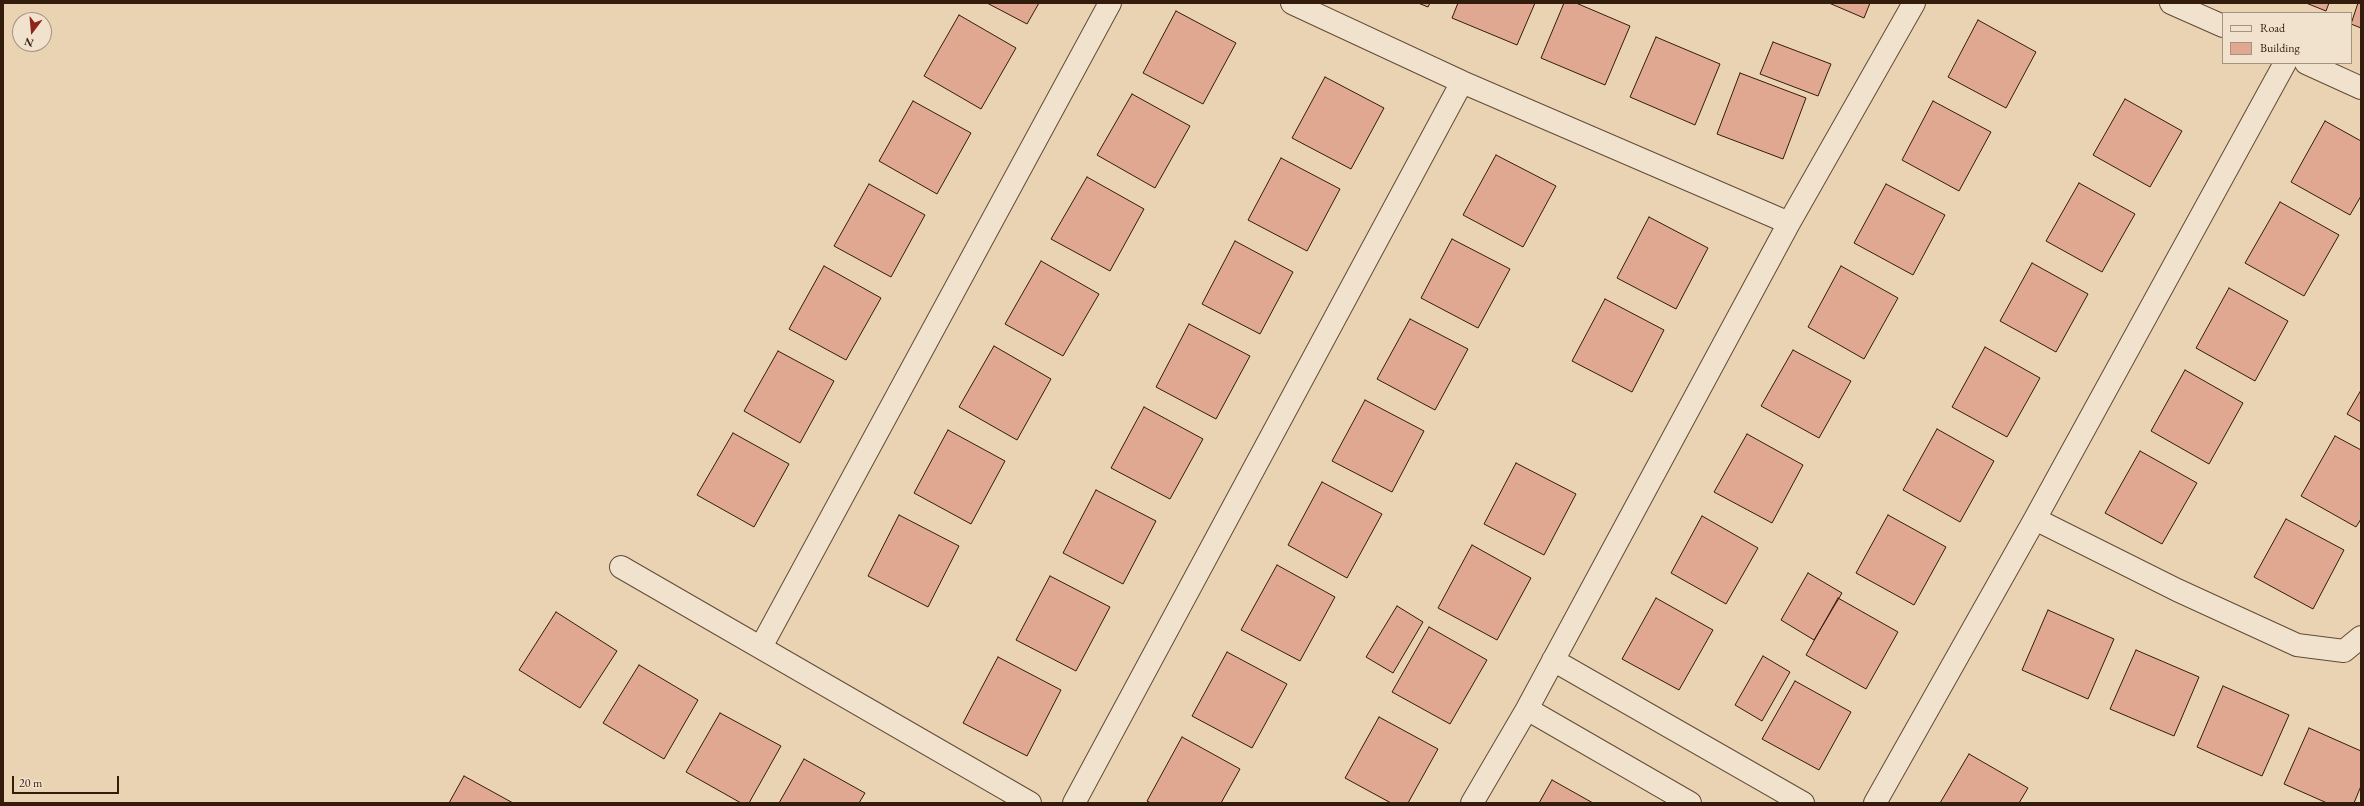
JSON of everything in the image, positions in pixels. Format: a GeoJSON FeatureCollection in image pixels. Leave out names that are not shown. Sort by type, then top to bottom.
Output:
{"type":"FeatureCollection","features":[{"type":"Feature","properties":{"kind":"street"},"geometry":{"type":"LineString","coordinates":[[761,647],[1110,3]]}},
{"type":"Feature","properties":{"kind":"street"},"geometry":{"type":"LineString","coordinates":[[1292,3],[1462,82],[1789,223]]}},
{"type":"Feature","properties":{"kind":"street"},"geometry":{"type":"LineString","coordinates":[[1472,803],[1527,709],[1789,223],[1914,3]]}},
{"type":"Feature","properties":{"kind":"street"},"geometry":{"type":"LineString","coordinates":[[2171,3],[2222,26]]}},
{"type":"Feature","properties":{"kind":"street"},"geometry":{"type":"LineString","coordinates":[[1875,803],[2035,519],[2284,64]]}},
{"type":"Feature","properties":{"kind":"street"},"geometry":{"type":"LineString","coordinates":[[2308,64],[2361,88]]}},
{"type":"Feature","properties":{"kind":"street"},"geometry":{"type":"LineString","coordinates":[[1074,803],[1462,82]]}},
{"type":"Feature","properties":{"kind":"street"},"geometry":{"type":"LineString","coordinates":[[2035,519],[2178,590],[2297,645],[2344,651],[2361,637]]}},
{"type":"Feature","properties":{"kind":"street"},"geometry":{"type":"LineString","coordinates":[[621,567],[1030,803]]}},
{"type":"Feature","properties":{"kind":"street"},"geometry":{"type":"LineString","coordinates":[[1553,660],[1803,803]]}},
{"type":"Feature","properties":{"kind":"street"},"geometry":{"type":"LineString","coordinates":[[1527,709],[1690,803]]}},
{"type":"Feature","properties":{"kind":"building"},"geometry":{"type":"Polygon","coordinates":[[[987,3],[1039,3],[1027,24],[987,3]]]}},
{"type":"Feature","properties":{"kind":"building"},"geometry":{"type":"Polygon","coordinates":[[[1418,3],[1430,3],[1428,7],[1418,3]]]}},
{"type":"Feature","properties":{"kind":"building"},"geometry":{"type":"Polygon","coordinates":[[[1458,3],[1535,3],[1517,45],[1452,18],[1458,3]]]}},
{"type":"Feature","properties":{"kind":"building"},"geometry":{"type":"Polygon","coordinates":[[[1564,3],[1576,3],[1630,26],[1605,85],[1541,58],[1564,3]]]}},
{"type":"Feature","properties":{"kind":"building"},"geometry":{"type":"Polygon","coordinates":[[[1829,3],[1870,3],[1864,18],[1829,3]]]}},
{"type":"Feature","properties":{"kind":"building"},"geometry":{"type":"Polygon","coordinates":[[[2306,3],[2329,3],[2326,11],[2306,3]]]}},
{"type":"Feature","properties":{"kind":"building"},"geometry":{"type":"Polygon","coordinates":[[[2358,3],[2361,3],[2361,28],[2352,24],[2358,3]]]}},
{"type":"Feature","properties":{"kind":"building"},"geometry":{"type":"Polygon","coordinates":[[[1176,11],[1236,43],[1203,104],[1143,73],[1176,11]]]}},
{"type":"Feature","properties":{"kind":"building"},"geometry":{"type":"Polygon","coordinates":[[[959,15],[1016,48],[981,109],[924,76],[959,15]]]}},
{"type":"Feature","properties":{"kind":"building"},"geometry":{"type":"Polygon","coordinates":[[[1978,20],[2036,52],[2006,108],[1948,77],[1978,20]]]}},
{"type":"Feature","properties":{"kind":"building"},"geometry":{"type":"Polygon","coordinates":[[[1656,37],[1720,64],[1695,125],[1630,97],[1656,37]]]}},
{"type":"Feature","properties":{"kind":"building"},"geometry":{"type":"Polygon","coordinates":[[[1773,42],[1831,64],[1818,96],[1760,74],[1773,42]]]}},
{"type":"Feature","properties":{"kind":"building"},"geometry":{"type":"Polygon","coordinates":[[[1740,73],[1806,98],[1783,159],[1717,134],[1740,73]]]}},
{"type":"Feature","properties":{"kind":"building"},"geometry":{"type":"Polygon","coordinates":[[[1325,77],[1384,108],[1351,169],[1292,138],[1325,77]]]}},
{"type":"Feature","properties":{"kind":"building"},"geometry":{"type":"Polygon","coordinates":[[[1132,94],[1190,126],[1155,188],[1097,155],[1132,94]]]}},
{"type":"Feature","properties":{"kind":"building"},"geometry":{"type":"Polygon","coordinates":[[[2125,99],[2182,131],[2150,187],[2093,155],[2125,99]]]}},
{"type":"Feature","properties":{"kind":"building"},"geometry":{"type":"Polygon","coordinates":[[[913,101],[971,133],[937,194],[879,161],[913,101]]]}},
{"type":"Feature","properties":{"kind":"building"},"geometry":{"type":"Polygon","coordinates":[[[1933,101],[1991,132],[1959,191],[1902,160],[1933,101]]]}},
{"type":"Feature","properties":{"kind":"building"},"geometry":{"type":"Polygon","coordinates":[[[2325,121],[2361,141],[2361,196],[2350,215],[2291,182],[2325,121]]]}},
{"type":"Feature","properties":{"kind":"building"},"geometry":{"type":"Polygon","coordinates":[[[1496,155],[1556,186],[1523,247],[1463,215],[1496,155]]]}},
{"type":"Feature","properties":{"kind":"building"},"geometry":{"type":"Polygon","coordinates":[[[1281,158],[1340,189],[1307,251],[1248,220],[1281,158]]]}},
{"type":"Feature","properties":{"kind":"building"},"geometry":{"type":"Polygon","coordinates":[[[1087,177],[1144,209],[1110,271],[1051,239],[1087,177]]]}},
{"type":"Feature","properties":{"kind":"building"},"geometry":{"type":"Polygon","coordinates":[[[2079,183],[2135,214],[2102,272],[2046,241],[2079,183]]]}},
{"type":"Feature","properties":{"kind":"building"},"geometry":{"type":"Polygon","coordinates":[[[869,184],[925,215],[891,277],[834,246],[869,184]]]}},
{"type":"Feature","properties":{"kind":"building"},"geometry":{"type":"Polygon","coordinates":[[[1886,184],[1945,215],[1913,275],[1854,243],[1886,184]]]}},
{"type":"Feature","properties":{"kind":"building"},"geometry":{"type":"Polygon","coordinates":[[[2280,202],[2339,235],[2304,296],[2245,263],[2280,202]]]}},
{"type":"Feature","properties":{"kind":"building"},"geometry":{"type":"Polygon","coordinates":[[[1649,217],[1708,248],[1676,309],[1617,278],[1649,217]]]}},
{"type":"Feature","properties":{"kind":"building"},"geometry":{"type":"Polygon","coordinates":[[[1452,239],[1510,269],[1478,328],[1421,298],[1452,239]]]}},
{"type":"Feature","properties":{"kind":"building"},"geometry":{"type":"Polygon","coordinates":[[[1235,241],[1293,272],[1260,334],[1202,304],[1235,241]]]}},
{"type":"Feature","properties":{"kind":"building"},"geometry":{"type":"Polygon","coordinates":[[[1041,261],[1099,294],[1063,356],[1005,324],[1041,261]]]}},
{"type":"Feature","properties":{"kind":"building"},"geometry":{"type":"Polygon","coordinates":[[[2032,263],[2088,294],[2056,352],[2000,321],[2032,263]]]}},
{"type":"Feature","properties":{"kind":"building"},"geometry":{"type":"Polygon","coordinates":[[[824,266],[881,298],[846,360],[789,329],[824,266]]]}},
{"type":"Feature","properties":{"kind":"building"},"geometry":{"type":"Polygon","coordinates":[[[1841,266],[1898,298],[1864,359],[1808,327],[1841,266]]]}},
{"type":"Feature","properties":{"kind":"building"},"geometry":{"type":"Polygon","coordinates":[[[2229,288],[2288,321],[2255,381],[2196,348],[2229,288]]]}},
{"type":"Feature","properties":{"kind":"building"},"geometry":{"type":"Polygon","coordinates":[[[1605,299],[1664,330],[1632,392],[1572,361],[1605,299]]]}},
{"type":"Feature","properties":{"kind":"building"},"geometry":{"type":"Polygon","coordinates":[[[1410,319],[1468,349],[1435,410],[1377,379],[1410,319]]]}},
{"type":"Feature","properties":{"kind":"building"},"geometry":{"type":"Polygon","coordinates":[[[1189,324],[1250,356],[1216,419],[1156,387],[1189,324]]]}},
{"type":"Feature","properties":{"kind":"building"},"geometry":{"type":"Polygon","coordinates":[[[994,346],[1051,379],[1017,440],[959,407],[994,346]]]}},
{"type":"Feature","properties":{"kind":"building"},"geometry":{"type":"Polygon","coordinates":[[[1985,347],[2040,378],[2007,437],[1952,407],[1985,347]]]}},
{"type":"Feature","properties":{"kind":"building"},"geometry":{"type":"Polygon","coordinates":[[[1793,350],[1851,381],[1819,438],[1761,406],[1793,350]]]}},
{"type":"Feature","properties":{"kind":"building"},"geometry":{"type":"Polygon","coordinates":[[[778,351],[834,381],[800,443],[744,411],[778,351]]]}},
{"type":"Feature","properties":{"kind":"building"},"geometry":{"type":"Polygon","coordinates":[[[2185,370],[2243,403],[2209,464],[2151,431],[2185,370]]]}},
{"type":"Feature","properties":{"kind":"building"},"geometry":{"type":"Polygon","coordinates":[[[2361,390],[2361,422],[2347,414],[2361,390]]]}},
{"type":"Feature","properties":{"kind":"building"},"geometry":{"type":"Polygon","coordinates":[[[1365,400],[1424,431],[1392,492],[1332,461],[1365,400]]]}},
{"type":"Feature","properties":{"kind":"building"},"geometry":{"type":"Polygon","coordinates":[[[1144,407],[1203,439],[1170,499],[1111,468],[1144,407]]]}},
{"type":"Feature","properties":{"kind":"building"},"geometry":{"type":"Polygon","coordinates":[[[1937,429],[1994,461],[1960,522],[1903,490],[1937,429]]]}},
{"type":"Feature","properties":{"kind":"building"},"geometry":{"type":"Polygon","coordinates":[[[948,430],[1005,461],[971,524],[914,493],[948,430]]]}},
{"type":"Feature","properties":{"kind":"building"},"geometry":{"type":"Polygon","coordinates":[[[733,433],[789,464],[754,527],[697,495],[733,433]]]}},
{"type":"Feature","properties":{"kind":"building"},"geometry":{"type":"Polygon","coordinates":[[[1747,434],[1803,465],[1772,523],[1714,492],[1747,434]]]}},
{"type":"Feature","properties":{"kind":"building"},"geometry":{"type":"Polygon","coordinates":[[[2335,436],[2361,450],[2361,519],[2356,527],[2301,496],[2335,436]]]}},
{"type":"Feature","properties":{"kind":"building"},"geometry":{"type":"Polygon","coordinates":[[[2140,451],[2197,483],[2162,544],[2105,513],[2140,451]]]}},
{"type":"Feature","properties":{"kind":"building"},"geometry":{"type":"Polygon","coordinates":[[[1516,463],[1576,494],[1544,555],[1484,524],[1516,463]]]}},
{"type":"Feature","properties":{"kind":"building"},"geometry":{"type":"Polygon","coordinates":[[[1322,482],[1382,514],[1347,578],[1288,545],[1322,482]]]}},
{"type":"Feature","properties":{"kind":"building"},"geometry":{"type":"Polygon","coordinates":[[[1096,490],[1156,521],[1123,584],[1063,553],[1096,490]]]}},
{"type":"Feature","properties":{"kind":"building"},"geometry":{"type":"Polygon","coordinates":[[[899,515],[959,546],[928,607],[868,576],[899,515]]]}},
{"type":"Feature","properties":{"kind":"building"},"geometry":{"type":"Polygon","coordinates":[[[1888,515],[1946,547],[1914,605],[1856,573],[1888,515]]]}},
{"type":"Feature","properties":{"kind":"building"},"geometry":{"type":"Polygon","coordinates":[[[1702,516],[1758,548],[1726,604],[1671,573],[1702,516]]]}},
{"type":"Feature","properties":{"kind":"building"},"geometry":{"type":"Polygon","coordinates":[[[2286,519],[2344,550],[2313,609],[2254,577],[2286,519]]]}},
{"type":"Feature","properties":{"kind":"building"},"geometry":{"type":"Polygon","coordinates":[[[1472,545],[1531,578],[1497,640],[1438,608],[1472,545]]]}},
{"type":"Feature","properties":{"kind":"building"},"geometry":{"type":"Polygon","coordinates":[[[1277,565],[1335,597],[1300,661],[1241,630],[1277,565]]]}},
{"type":"Feature","properties":{"kind":"building"},"geometry":{"type":"Polygon","coordinates":[[[1808,573],[1842,593],[1814,640],[1781,620],[1808,573]]]}},
{"type":"Feature","properties":{"kind":"building"},"geometry":{"type":"Polygon","coordinates":[[[1050,576],[1110,607],[1076,671],[1016,640],[1050,576]]]}},
{"type":"Feature","properties":{"kind":"building"},"geometry":{"type":"Polygon","coordinates":[[[1656,598],[1713,630],[1679,690],[1622,659],[1656,598]]]}},
{"type":"Feature","properties":{"kind":"building"},"geometry":{"type":"Polygon","coordinates":[[[1838,598],[1898,632],[1866,689],[1806,655],[1838,598]]]}},
{"type":"Feature","properties":{"kind":"building"},"geometry":{"type":"Polygon","coordinates":[[[1397,606],[1423,622],[1393,673],[1366,657],[1397,606]]]}},
{"type":"Feature","properties":{"kind":"building"},"geometry":{"type":"Polygon","coordinates":[[[2048,610],[2114,639],[2088,699],[2022,670],[2048,610]]]}},
{"type":"Feature","properties":{"kind":"building"},"geometry":{"type":"Polygon","coordinates":[[[556,612],[617,651],[580,708],[519,670],[556,612]]]}},
{"type":"Feature","properties":{"kind":"building"},"geometry":{"type":"Polygon","coordinates":[[[1429,627],[1487,660],[1450,724],[1392,692],[1429,627]]]}},
{"type":"Feature","properties":{"kind":"building"},"geometry":{"type":"Polygon","coordinates":[[[2136,650],[2199,677],[2174,736],[2110,709],[2136,650]]]}},
{"type":"Feature","properties":{"kind":"building"},"geometry":{"type":"Polygon","coordinates":[[[1227,652],[1287,684],[1252,748],[1192,716],[1227,652]]]}},
{"type":"Feature","properties":{"kind":"building"},"geometry":{"type":"Polygon","coordinates":[[[1763,656],[1790,672],[1762,721],[1735,705],[1763,656]]]}},
{"type":"Feature","properties":{"kind":"building"},"geometry":{"type":"Polygon","coordinates":[[[998,657],[1061,690],[1027,756],[963,723],[998,657]]]}},
{"type":"Feature","properties":{"kind":"building"},"geometry":{"type":"Polygon","coordinates":[[[639,665],[698,700],[664,759],[603,723],[639,665]]]}},
{"type":"Feature","properties":{"kind":"building"},"geometry":{"type":"Polygon","coordinates":[[[1795,681],[1851,712],[1819,770],[1762,739],[1795,681]]]}},
{"type":"Feature","properties":{"kind":"building"},"geometry":{"type":"Polygon","coordinates":[[[2223,686],[2289,715],[2262,776],[2197,747],[2223,686]]]}},
{"type":"Feature","properties":{"kind":"building"},"geometry":{"type":"Polygon","coordinates":[[[720,713],[781,746],[749,803],[741,803],[686,772],[720,713]]]}},
{"type":"Feature","properties":{"kind":"building"},"geometry":{"type":"Polygon","coordinates":[[[1379,717],[1438,749],[1408,803],[1391,803],[1345,778],[1379,717]]]}},
{"type":"Feature","properties":{"kind":"building"},"geometry":{"type":"Polygon","coordinates":[[[2309,728],[2361,751],[2361,786],[2354,803],[2327,803],[2284,784],[2309,728]]]}},
{"type":"Feature","properties":{"kind":"building"},"geometry":{"type":"Polygon","coordinates":[[[1182,737],[1240,769],[1221,803],[1151,803],[1147,801],[1182,737]]]}},
{"type":"Feature","properties":{"kind":"building"},"geometry":{"type":"Polygon","coordinates":[[[1969,754],[2028,788],[2019,803],[1940,803],[1969,754]]]}},
{"type":"Feature","properties":{"kind":"building"},"geometry":{"type":"Polygon","coordinates":[[[804,759],[865,793],[859,803],[779,803],[804,759]]]}},
{"type":"Feature","properties":{"kind":"building"},"geometry":{"type":"Polygon","coordinates":[[[464,776],[513,803],[449,803],[464,776]]]}},
{"type":"Feature","properties":{"kind":"building"},"geometry":{"type":"Polygon","coordinates":[[[1552,780],[1593,803],[1539,803],[1552,780]]]}}]}
